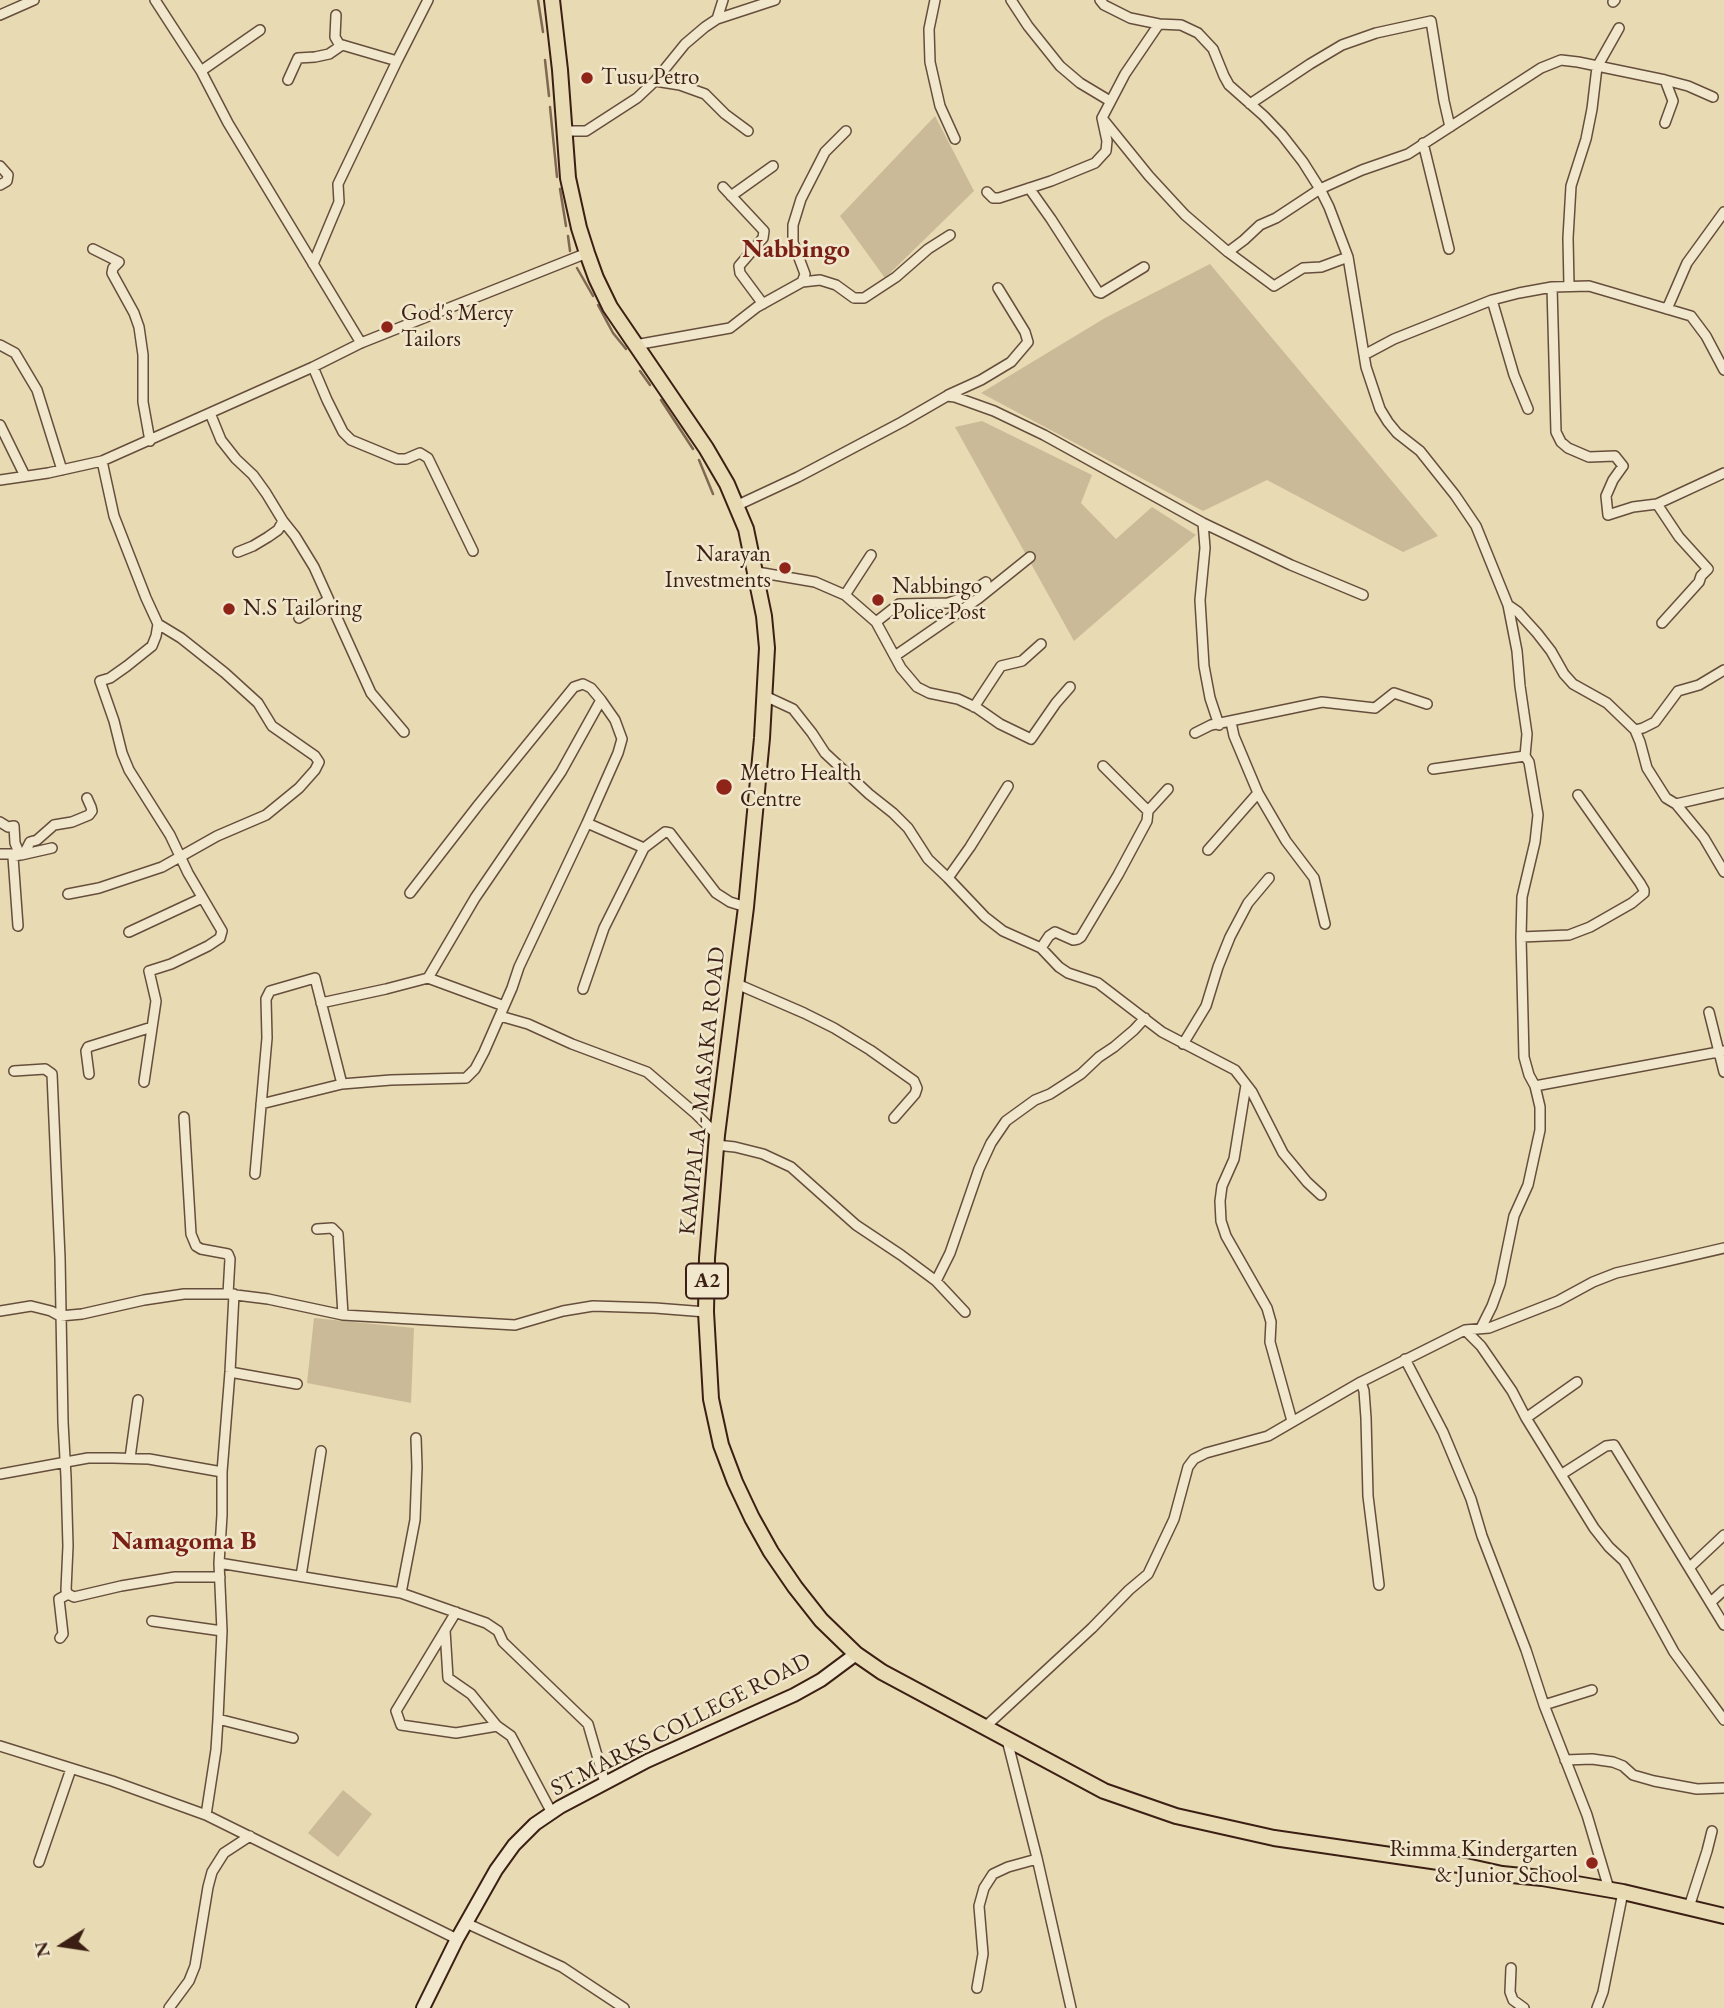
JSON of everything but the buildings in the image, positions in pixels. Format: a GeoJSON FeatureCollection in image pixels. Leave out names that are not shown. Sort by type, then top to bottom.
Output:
{"type":"FeatureCollection","features":[{"type":"Feature","properties":{"kind":"main road","name":"KAMPALA - MASAKA ROAD"},"geometry":{"type":"LineString","coordinates":[[552,0],[568,178],[587,253],[610,307],[706,448],[727,484],[746,530],[757,572],[764,616],[767,648],[765,696],[746,907],[716,1140],[707,1258],[706,1312],[711,1399],[721,1445],[758,1530],[794,1587],[821,1620],[856,1654],[882,1672],[1104,1791],[1176,1816],[1275,1838],[1542,1878],[1616,1891],[1724,1916]]}},
{"type":"Feature","properties":{"kind":"main road","name":"ST.MARKS COLLEGE ROAD"},"geometry":{"type":"LineString","coordinates":[[423,2008],[457,1939],[496,1870],[535,1824],[646,1761],[821,1681],[856,1654]]}},
{"type":"Feature","properties":{"kind":"street"},"geometry":{"type":"LineString","coordinates":[[0,15],[34,0]]}},
{"type":"Feature","properties":{"kind":"street"},"geometry":{"type":"LineString","coordinates":[[155,0],[201,71],[228,123],[361,343]]}},
{"type":"Feature","properties":{"kind":"street"},"geometry":{"type":"LineString","coordinates":[[313,264],[339,202],[338,184],[428,0]]}},
{"type":"Feature","properties":{"kind":"street"},"geometry":{"type":"LineString","coordinates":[[717,19],[723,0]]}},
{"type":"Feature","properties":{"kind":"street"},"geometry":{"type":"LineString","coordinates":[[563,131],[586,131],[637,98],[655,81],[685,44],[717,19],[775,0]]}},
{"type":"Feature","properties":{"kind":"street"},"geometry":{"type":"LineString","coordinates":[[934,0],[929,29],[930,62],[940,106],[955,139]]}},
{"type":"Feature","properties":{"kind":"street"},"geometry":{"type":"LineString","coordinates":[[1011,0],[1060,66],[1080,83],[1110,102]]}},
{"type":"Feature","properties":{"kind":"street"},"geometry":{"type":"LineString","coordinates":[[1100,0],[1104,5],[1130,18],[1181,25],[1198,33],[1213,49],[1229,85],[1282,135],[1320,189],[1338,227],[1348,257],[1364,355],[1376,399],[1397,433],[1432,464],[1476,526],[1508,605],[1517,651],[1527,734],[1525,756],[1529,762],[1538,815],[1535,842],[1522,897],[1521,937],[1524,1057],[1540,1107],[1540,1130],[1528,1185],[1514,1216],[1500,1283],[1481,1328]]}},
{"type":"Feature","properties":{"kind":"street"},"geometry":{"type":"LineString","coordinates":[[336,15],[335,37],[339,44],[397,61]]}},
{"type":"Feature","properties":{"kind":"street"},"geometry":{"type":"LineString","coordinates":[[1250,104],[1342,45],[1376,33],[1431,21],[1450,127]]}},
{"type":"Feature","properties":{"kind":"street"},"geometry":{"type":"LineString","coordinates":[[987,192],[993,198],[999,198],[1095,163],[1106,151],[1107,141],[1102,118],[1125,74],[1159,23]]}},
{"type":"Feature","properties":{"kind":"street"},"geometry":{"type":"LineString","coordinates":[[1569,286],[1571,186],[1586,139],[1597,66],[1619,28]]}},
{"type":"Feature","properties":{"kind":"street"},"geometry":{"type":"LineString","coordinates":[[201,71],[260,30]]}},
{"type":"Feature","properties":{"kind":"street"},"geometry":{"type":"LineString","coordinates":[[288,80],[298,58],[329,54],[342,45]]}},
{"type":"Feature","properties":{"kind":"street"},"geometry":{"type":"LineString","coordinates":[[1228,252],[1260,225],[1276,218],[1320,189],[1362,170],[1408,154],[1541,68],[1561,60],[1665,80],[1713,97]]}},
{"type":"Feature","properties":{"kind":"street"},"geometry":{"type":"LineString","coordinates":[[1665,80],[1673,100],[1665,123]]}},
{"type":"Feature","properties":{"kind":"street"},"geometry":{"type":"LineString","coordinates":[[655,81],[680,85],[705,94],[725,114],[748,131]]}},
{"type":"Feature","properties":{"kind":"street"},"geometry":{"type":"LineString","coordinates":[[1102,118],[1185,215],[1228,252],[1274,286],[1303,268],[1321,267],[1348,257]]}},
{"type":"Feature","properties":{"kind":"street"},"geometry":{"type":"LineString","coordinates":[[802,282],[805,274],[793,242],[793,225],[801,199],[825,152],[846,131]]}},
{"type":"Feature","properties":{"kind":"street"},"geometry":{"type":"LineString","coordinates":[[1423,143],[1449,249]]}},
{"type":"Feature","properties":{"kind":"street"},"geometry":{"type":"LineString","coordinates":[[0,166],[8,175],[7,181],[0,185]]}},
{"type":"Feature","properties":{"kind":"street"},"geometry":{"type":"LineString","coordinates":[[731,196],[773,166]]}},
{"type":"Feature","properties":{"kind":"street"},"geometry":{"type":"LineString","coordinates":[[723,187],[764,231],[763,238],[739,266],[740,273],[763,304]]}},
{"type":"Feature","properties":{"kind":"street"},"geometry":{"type":"LineString","coordinates":[[1029,188],[1098,292],[1101,293],[1144,267]]}},
{"type":"Feature","properties":{"kind":"street"},"geometry":{"type":"LineString","coordinates":[[1667,309],[1688,264],[1724,212]]}},
{"type":"Feature","properties":{"kind":"street"},"geometry":{"type":"LineString","coordinates":[[635,345],[730,328],[763,304],[802,282],[820,280],[836,285],[854,298],[864,298],[950,235]]}},
{"type":"Feature","properties":{"kind":"street"},"geometry":{"type":"LineString","coordinates":[[93,249],[118,262],[112,273],[139,327],[143,355],[143,402],[150,441]]}},
{"type":"Feature","properties":{"kind":"street"},"geometry":{"type":"LineString","coordinates":[[0,480],[103,461],[361,343],[587,253]]}},
{"type":"Feature","properties":{"kind":"street"},"geometry":{"type":"LineString","coordinates":[[1364,355],[1394,339],[1492,300],[1552,287],[1589,286],[1691,316],[1723,364]]}},
{"type":"Feature","properties":{"kind":"street"},"geometry":{"type":"LineString","coordinates":[[1552,287],[1556,432],[1564,445],[1589,457],[1615,456],[1623,466],[1606,496],[1608,515],[1633,507],[1657,504],[1724,474]]}},
{"type":"Feature","properties":{"kind":"street"},"geometry":{"type":"LineString","coordinates":[[737,505],[798,477],[1011,362],[1028,342],[1025,332],[998,288]]}},
{"type":"Feature","properties":{"kind":"street"},"geometry":{"type":"LineString","coordinates":[[1492,300],[1514,375],[1528,409]]}},
{"type":"Feature","properties":{"kind":"street"},"geometry":{"type":"LineString","coordinates":[[0,345],[15,353],[37,390],[62,470]]}},
{"type":"Feature","properties":{"kind":"street"},"geometry":{"type":"LineString","coordinates":[[313,367],[343,432],[351,440],[402,460],[420,453],[428,458],[472,551]]}},
{"type":"Feature","properties":{"kind":"street"},"geometry":{"type":"LineString","coordinates":[[947,396],[994,411],[1044,435],[1203,523],[1291,565],[1363,595]]}},
{"type":"Feature","properties":{"kind":"street"},"geometry":{"type":"LineString","coordinates":[[210,413],[221,440],[259,484],[314,567],[370,693],[404,732]]}},
{"type":"Feature","properties":{"kind":"street"},"geometry":{"type":"LineString","coordinates":[[0,425],[25,477]]}},
{"type":"Feature","properties":{"kind":"street"},"geometry":{"type":"LineString","coordinates":[[68,894],[99,888],[162,867],[217,836],[266,815],[299,788],[319,762],[315,756],[272,726],[258,703],[225,673],[181,638],[158,624],[114,516],[103,461]]}},
{"type":"Feature","properties":{"kind":"street"},"geometry":{"type":"LineString","coordinates":[[1657,504],[1679,537],[1708,569],[1662,623]]}},
{"type":"Feature","properties":{"kind":"street"},"geometry":{"type":"LineString","coordinates":[[238,552],[278,530],[283,521]]}},
{"type":"Feature","properties":{"kind":"street"},"geometry":{"type":"LineString","coordinates":[[1203,523],[1205,548],[1200,600],[1204,666],[1219,725]]}},
{"type":"Feature","properties":{"kind":"street"},"geometry":{"type":"LineString","coordinates":[[845,595],[871,555]]}},
{"type":"Feature","properties":{"kind":"street"},"geometry":{"type":"LineString","coordinates":[[895,656],[979,598],[1030,556]]}},
{"type":"Feature","properties":{"kind":"street"},"geometry":{"type":"LineString","coordinates":[[757,572],[815,582],[845,595],[876,622],[901,668],[917,687],[929,693],[958,699],[1031,739],[1070,687]]}},
{"type":"Feature","properties":{"kind":"street"},"geometry":{"type":"LineString","coordinates":[[876,622],[899,604],[948,603],[960,599],[986,582]]}},
{"type":"Feature","properties":{"kind":"street"},"geometry":{"type":"LineString","coordinates":[[299,618],[328,600]]}},
{"type":"Feature","properties":{"kind":"street"},"geometry":{"type":"LineString","coordinates":[[1508,605],[1538,633],[1573,684],[1607,703],[1635,730],[1647,768],[1666,798],[1676,804],[1704,838],[1724,872]]}},
{"type":"Feature","properties":{"kind":"street"},"geometry":{"type":"LineString","coordinates":[[144,1082],[156,996],[149,971],[187,957],[222,936],[220,926],[188,873],[181,855],[129,770],[100,681],[110,678],[152,646],[158,624]]}},
{"type":"Feature","properties":{"kind":"street"},"geometry":{"type":"LineString","coordinates":[[974,707],[1001,666],[1022,661],[1041,644]]}},
{"type":"Feature","properties":{"kind":"street"},"geometry":{"type":"LineString","coordinates":[[1635,730],[1655,722],[1678,691],[1699,685],[1724,670]]}},
{"type":"Feature","properties":{"kind":"street"},"geometry":{"type":"LineString","coordinates":[[261,1104],[342,1084],[466,1078],[475,1069],[618,753],[622,739],[615,720],[587,686],[574,687],[410,893]]}},
{"type":"Feature","properties":{"kind":"street"},"geometry":{"type":"LineString","coordinates":[[1195,733],[1211,726],[1322,702],[1375,708],[1394,693],[1427,704]]}},
{"type":"Feature","properties":{"kind":"street"},"geometry":{"type":"LineString","coordinates":[[765,696],[793,709],[825,753],[908,828],[928,859],[985,917],[1003,931],[1041,948],[1068,974],[1098,983],[1162,1032],[1235,1070],[1252,1092],[1283,1153],[1321,1195]]}},
{"type":"Feature","properties":{"kind":"street"},"geometry":{"type":"LineString","coordinates":[[428,978],[475,898],[561,772],[601,700]]}},
{"type":"Feature","properties":{"kind":"street"},"geometry":{"type":"LineString","coordinates":[[1231,722],[1258,793],[1286,841],[1314,878],[1325,924]]}},
{"type":"Feature","properties":{"kind":"street"},"geometry":{"type":"LineString","coordinates":[[1433,769],[1525,756]]}},
{"type":"Feature","properties":{"kind":"street"},"geometry":{"type":"LineString","coordinates":[[1103,766],[1148,811]]}},
{"type":"Feature","properties":{"kind":"street"},"geometry":{"type":"LineString","coordinates":[[948,878],[1008,786]]}},
{"type":"Feature","properties":{"kind":"street"},"geometry":{"type":"LineString","coordinates":[[1041,948],[1055,932],[1073,940],[1080,937],[1143,829],[1148,811],[1168,789]]}},
{"type":"Feature","properties":{"kind":"street"},"geometry":{"type":"LineString","coordinates":[[1208,850],[1258,793]]}},
{"type":"Feature","properties":{"kind":"street"},"geometry":{"type":"LineString","coordinates":[[1676,804],[1724,793]]}},
{"type":"Feature","properties":{"kind":"street"},"geometry":{"type":"LineString","coordinates":[[1521,937],[1569,935],[1590,927],[1644,893],[1640,883],[1578,795]]}},
{"type":"Feature","properties":{"kind":"street"},"geometry":{"type":"LineString","coordinates":[[19,855],[30,842],[37,840],[54,825],[89,815],[92,811],[87,798]]}},
{"type":"Feature","properties":{"kind":"street"},"geometry":{"type":"LineString","coordinates":[[0,822],[8,827],[14,826],[19,855],[18,926]]}},
{"type":"Feature","properties":{"kind":"street"},"geometry":{"type":"LineString","coordinates":[[587,823],[644,848]]}},
{"type":"Feature","properties":{"kind":"street"},"geometry":{"type":"LineString","coordinates":[[583,989],[604,928],[644,848],[665,832],[670,833],[716,893],[730,902],[746,907]]}},
{"type":"Feature","properties":{"kind":"street"},"geometry":{"type":"LineString","coordinates":[[0,854],[19,855],[52,848]]}},
{"type":"Feature","properties":{"kind":"street"},"geometry":{"type":"LineString","coordinates":[[1184,1044],[1206,1006],[1217,967],[1230,937],[1248,903],[1269,878]]}},
{"type":"Feature","properties":{"kind":"street"},"geometry":{"type":"LineString","coordinates":[[129,932],[202,898]]}},
{"type":"Feature","properties":{"kind":"street"},"geometry":{"type":"LineString","coordinates":[[255,1174],[267,1038],[265,1014],[268,994],[274,989],[314,978],[342,1084]]}},
{"type":"Feature","properties":{"kind":"street"},"geometry":{"type":"LineString","coordinates":[[321,1003],[428,978],[572,1044],[648,1072],[696,1114],[716,1140],[763,1154],[791,1167],[856,1225],[936,1281],[965,1312]]}},
{"type":"Feature","properties":{"kind":"street"},"geometry":{"type":"LineString","coordinates":[[737,984],[834,1028],[914,1081],[917,1088],[915,1094],[894,1118]]}},
{"type":"Feature","properties":{"kind":"street"},"geometry":{"type":"LineString","coordinates":[[1709,1012],[1724,1072]]}},
{"type":"Feature","properties":{"kind":"street"},"geometry":{"type":"LineString","coordinates":[[936,1281],[950,1254],[979,1169],[991,1143],[1006,1121],[1035,1100],[1050,1094],[1081,1074],[1145,1018]]}},
{"type":"Feature","properties":{"kind":"street"},"geometry":{"type":"LineString","coordinates":[[89,1074],[86,1051],[88,1047],[152,1027]]}},
{"type":"Feature","properties":{"kind":"street"},"geometry":{"type":"LineString","coordinates":[[1535,1086],[1721,1052]]}},
{"type":"Feature","properties":{"kind":"street"},"geometry":{"type":"LineString","coordinates":[[14,1071],[45,1069],[52,1074],[68,1546],[66,1590],[74,1597],[175,1577],[220,1577]]}},
{"type":"Feature","properties":{"kind":"street"},"geometry":{"type":"LineString","coordinates":[[1246,1085],[1234,1159],[1222,1186],[1221,1221],[1226,1236],[1267,1308],[1271,1322],[1270,1342],[1292,1421]]}},
{"type":"Feature","properties":{"kind":"street"},"geometry":{"type":"LineString","coordinates":[[696,1114],[720,1111]]}},
{"type":"Feature","properties":{"kind":"street"},"geometry":{"type":"LineString","coordinates":[[184,1117],[193,1241],[201,1249],[228,1254],[230,1259],[230,1372],[222,1472],[219,1563],[222,1631],[216,1750],[206,1815]]}},
{"type":"Feature","properties":{"kind":"street"},"geometry":{"type":"LineString","coordinates":[[317,1229],[332,1228],[336,1229],[338,1234],[343,1315]]}},
{"type":"Feature","properties":{"kind":"street"},"geometry":{"type":"LineString","coordinates":[[985,1727],[1148,1574],[1174,1519],[1188,1467],[1194,1459],[1206,1453],[1268,1436],[1361,1382],[1465,1330],[1489,1328],[1558,1301],[1616,1273],[1724,1248]]}},
{"type":"Feature","properties":{"kind":"street"},"geometry":{"type":"LineString","coordinates":[[0,1311],[31,1306],[60,1316],[184,1294],[231,1294],[268,1298],[343,1315],[515,1325],[593,1306],[655,1307],[706,1312]]}},
{"type":"Feature","properties":{"kind":"street"},"geometry":{"type":"LineString","coordinates":[[1465,1330],[1481,1346],[1512,1391],[1594,1528],[1624,1561],[1674,1652],[1724,1720]]}},
{"type":"Feature","properties":{"kind":"street"},"geometry":{"type":"LineString","coordinates":[[1405,1359],[1443,1432],[1466,1487],[1544,1705],[1616,1891],[1604,1993],[1597,2008]]}},
{"type":"Feature","properties":{"kind":"street"},"geometry":{"type":"LineString","coordinates":[[230,1372],[297,1384]]}},
{"type":"Feature","properties":{"kind":"street"},"geometry":{"type":"LineString","coordinates":[[1361,1382],[1366,1418],[1368,1496],[1379,1585]]}},
{"type":"Feature","properties":{"kind":"street"},"geometry":{"type":"LineString","coordinates":[[1526,1418],[1577,1382]]}},
{"type":"Feature","properties":{"kind":"street"},"geometry":{"type":"LineString","coordinates":[[130,1458],[138,1400]]}},
{"type":"Feature","properties":{"kind":"street"},"geometry":{"type":"LineString","coordinates":[[401,1593],[415,1520],[416,1438]]}},
{"type":"Feature","properties":{"kind":"street"},"geometry":{"type":"LineString","coordinates":[[1562,1475],[1606,1446],[1614,1445],[1724,1625]]}},
{"type":"Feature","properties":{"kind":"street"},"geometry":{"type":"LineString","coordinates":[[300,1576],[321,1451]]}},
{"type":"Feature","properties":{"kind":"street"},"geometry":{"type":"LineString","coordinates":[[0,1474],[88,1458],[149,1459],[222,1472]]}},
{"type":"Feature","properties":{"kind":"street"},"geometry":{"type":"LineString","coordinates":[[1690,1567],[1724,1535]]}},
{"type":"Feature","properties":{"kind":"street"},"geometry":{"type":"LineString","coordinates":[[219,1563],[401,1593],[486,1623],[498,1631],[503,1642],[589,1724],[604,1783]]}},
{"type":"Feature","properties":{"kind":"street"},"geometry":{"type":"LineString","coordinates":[[1711,1602],[1724,1590]]}},
{"type":"Feature","properties":{"kind":"street"},"geometry":{"type":"LineString","coordinates":[[61,1638],[63,1634],[59,1599],[68,1594]]}},
{"type":"Feature","properties":{"kind":"street"},"geometry":{"type":"LineString","coordinates":[[456,1612],[396,1711],[401,1725],[456,1732],[496,1726]]}},
{"type":"Feature","properties":{"kind":"street"},"geometry":{"type":"LineString","coordinates":[[152,1621],[222,1631]]}},
{"type":"Feature","properties":{"kind":"street"},"geometry":{"type":"LineString","coordinates":[[445,1630],[448,1678],[471,1694],[496,1726],[511,1736],[552,1813]]}},
{"type":"Feature","properties":{"kind":"street"},"geometry":{"type":"LineString","coordinates":[[1544,1705],[1592,1690]]}},
{"type":"Feature","properties":{"kind":"street"},"geometry":{"type":"LineString","coordinates":[[218,1719],[293,1738]]}},
{"type":"Feature","properties":{"kind":"street"},"geometry":{"type":"LineString","coordinates":[[1007,1740],[1071,2008]]}},
{"type":"Feature","properties":{"kind":"street"},"geometry":{"type":"LineString","coordinates":[[0,1746],[112,1781],[206,1815],[457,1939]]}},
{"type":"Feature","properties":{"kind":"street"},"geometry":{"type":"LineString","coordinates":[[1565,1760],[1592,1759],[1613,1762],[1633,1774],[1654,1781],[1697,1789],[1724,1788]]}},
{"type":"Feature","properties":{"kind":"street"},"geometry":{"type":"LineString","coordinates":[[39,1861],[71,1769]]}},
{"type":"Feature","properties":{"kind":"street"},"geometry":{"type":"LineString","coordinates":[[1689,1907],[1712,1831]]}},
{"type":"Feature","properties":{"kind":"street"},"geometry":{"type":"LineString","coordinates":[[169,2008],[189,1981],[195,1966],[212,1872],[224,1853],[250,1836]]}},
{"type":"Feature","properties":{"kind":"street"},"geometry":{"type":"LineString","coordinates":[[977,1987],[983,1954],[979,1906],[984,1888],[993,1874],[1037,1859]]}},
{"type":"Feature","properties":{"kind":"street"},"geometry":{"type":"LineString","coordinates":[[466,1923],[562,1967],[624,2008]]}},
{"type":"Feature","properties":{"kind":"street"},"geometry":{"type":"LineString","coordinates":[[1511,1968],[1510,1992],[1513,2000],[1524,2008]]}},
{"type":"Feature","properties":{"kind":"shaded area"},"geometry":{"type":"Polygon","coordinates":[[[935,116],[974,191],[885,278],[840,216],[935,116]]]}},
{"type":"Feature","properties":{"kind":"shaded area"},"geometry":{"type":"Polygon","coordinates":[[[1210,264],[1438,536],[1403,552],[1267,480],[1203,511],[981,393],[1105,318],[1210,264]]]}},
{"type":"Feature","properties":{"kind":"shaded area"},"geometry":{"type":"Polygon","coordinates":[[[982,421],[1092,475],[1081,503],[1116,539],[1152,507],[1196,535],[1074,641],[955,427],[982,421]]]}},
{"type":"Feature","properties":{"kind":"shaded area"},"geometry":{"type":"Polygon","coordinates":[[[314,1318],[414,1328],[411,1403],[307,1383],[314,1318]]]}},
{"type":"Feature","properties":{"kind":"shaded area"},"geometry":{"type":"Polygon","coordinates":[[[343,1790],[372,1814],[338,1857],[308,1833],[343,1790]]]}},
{"type":"Feature","properties":{"kind":"waterway"},"geometry":{"type":"LineString","coordinates":[[538,0],[543,32]]}},
{"type":"Feature","properties":{"kind":"waterway"},"geometry":{"type":"LineString","coordinates":[[545,60],[549,96]]}},
{"type":"Feature","properties":{"kind":"waterway"},"geometry":{"type":"LineString","coordinates":[[550,107],[557,177]]}},
{"type":"Feature","properties":{"kind":"waterway"},"geometry":{"type":"LineString","coordinates":[[560,189],[566,226]]}},
{"type":"Feature","properties":{"kind":"waterway"},"geometry":{"type":"LineString","coordinates":[[568,236],[570,251]]}},
{"type":"Feature","properties":{"kind":"waterway"},"geometry":{"type":"LineString","coordinates":[[577,268],[593,296]]}},
{"type":"Feature","properties":{"kind":"waterway"},"geometry":{"type":"LineString","coordinates":[[598,305],[613,333],[626,349]]}},
{"type":"Feature","properties":{"kind":"waterway"},"geometry":{"type":"LineString","coordinates":[[640,371],[650,385]]}},
{"type":"Feature","properties":{"kind":"waterway"},"geometry":{"type":"LineString","coordinates":[[661,400],[693,449]]}},
{"type":"Feature","properties":{"kind":"waterway"},"geometry":{"type":"LineString","coordinates":[[699,460],[713,494]]}},
{"type":"Feature","properties":{"kind":"place","name":"Tusu Petro"},"geometry":{"type":"Point","coordinates":[587,78]}},
{"type":"Feature","properties":{"kind":"place","name":"God's Mercy Tailors"},"geometry":{"type":"Point","coordinates":[387,327]}},
{"type":"Feature","properties":{"kind":"place","name":"Narayan Investments"},"geometry":{"type":"Point","coordinates":[785,568]}},
{"type":"Feature","properties":{"kind":"place","name":"Nabbingo Police Post"},"geometry":{"type":"Point","coordinates":[878,600]}},
{"type":"Feature","properties":{"kind":"place","name":"N.S Tailoring"},"geometry":{"type":"Point","coordinates":[229,609]}},
{"type":"Feature","properties":{"kind":"place","name":"Metro Health Centre"},"geometry":{"type":"Point","coordinates":[724,787]}},
{"type":"Feature","properties":{"kind":"place","name":"Rimma Kindergarten & Junior School"},"geometry":{"type":"Point","coordinates":[1592,1863]}},
{"type":"Feature","properties":{"kind":"district","name":"Nabbingo"},"geometry":{"type":"Point","coordinates":[796,250]}},
{"type":"Feature","properties":{"kind":"district","name":"Namagoma B"},"geometry":{"type":"Point","coordinates":[184,1542]}}]}
